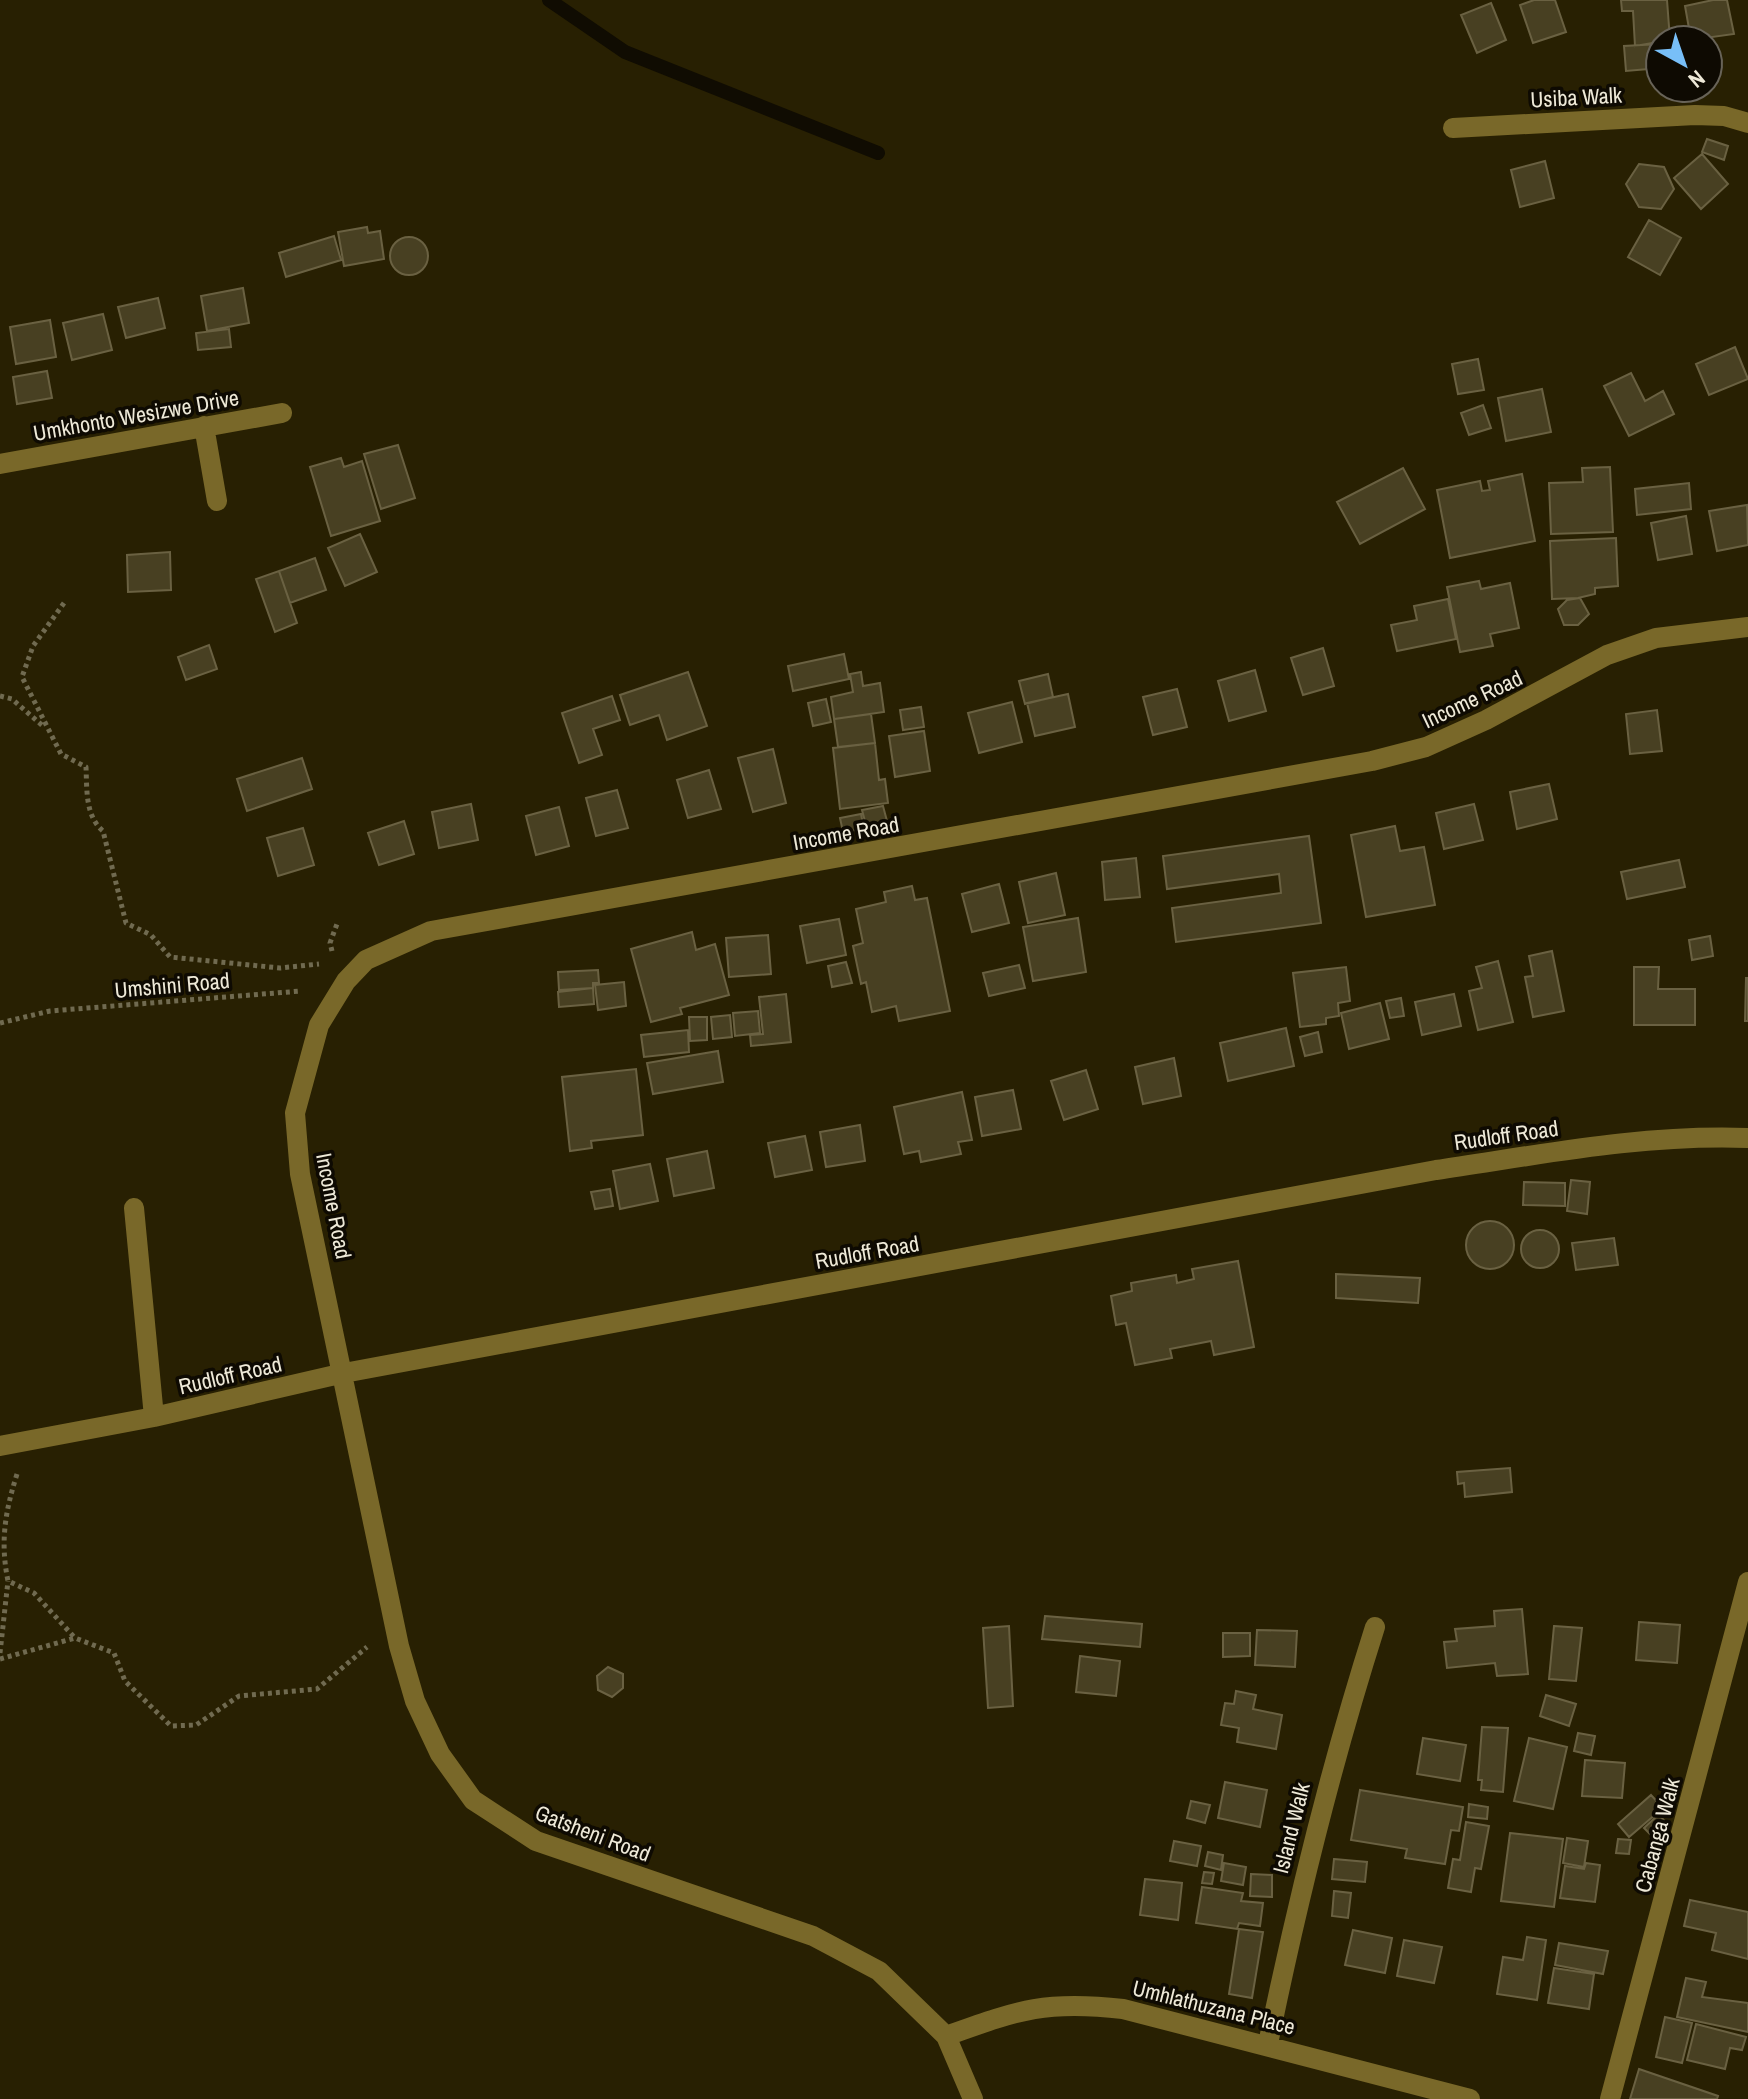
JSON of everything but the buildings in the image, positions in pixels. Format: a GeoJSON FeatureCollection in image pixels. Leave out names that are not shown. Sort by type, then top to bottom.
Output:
{"type":"FeatureCollection","features":[{"type":"Feature","properties":{"kind":"street","name":"Usiba Walk"},"geometry":{"type":"LineString","coordinates":[[1453,128],[1695,115],[1724,116],[1748,123]]}},
{"type":"Feature","properties":{"kind":"street","name":"Umkhonto Wesizwe Drive"},"geometry":{"type":"LineString","coordinates":[[0,464],[282,413]]}},
{"type":"Feature","properties":{"kind":"street"},"geometry":{"type":"LineString","coordinates":[[204,426],[217,501]]}},
{"type":"Feature","properties":{"kind":"street","name":"Income Road"},"geometry":{"type":"LineString","coordinates":[[344,1373],[300,1174],[295,1113],[319,1025],[346,981],[366,960],[393,945],[431,931],[1314,774],[1386,758],[1426,747],[1486,720],[1607,655],[1656,638],[1748,627]]}},
{"type":"Feature","properties":{"kind":"street","name":"Rudloff Road"},"geometry":{"type":"LineString","coordinates":[[0,1446],[154,1417],[344,1373],[1436,1170],[1609,1144],[1709,1136],[1748,1138]]}},
{"type":"Feature","properties":{"kind":"street"},"geometry":{"type":"LineString","coordinates":[[134,1208],[154,1417]]}},
{"type":"Feature","properties":{"kind":"street","name":"Gatsheni Road"},"geometry":{"type":"LineString","coordinates":[[344,1373],[394,1624],[415,1701],[440,1754],[473,1800],[536,1841],[813,1936],[879,1971],[946,2036],[973,2099]]}},
{"type":"Feature","properties":{"kind":"street","name":"Cabanga Walk"},"geometry":{"type":"LineString","coordinates":[[1610,2099],[1748,1582]]}},
{"type":"Feature","properties":{"kind":"street","name":"Island Walk"},"geometry":{"type":"LineString","coordinates":[[1268,2044],[1304,1872],[1334,1754],[1375,1627]]}},
{"type":"Feature","properties":{"kind":"street","name":"Umhlathuzana Place"},"geometry":{"type":"LineString","coordinates":[[946,2036],[1026,2007],[1075,2003],[1123,2009],[1268,2044],[1470,2099]]}},
{"type":"Feature","properties":{"kind":"path"},"geometry":{"type":"LineString","coordinates":[[64,603],[33,646],[22,677],[61,754],[86,767],[88,802],[94,824],[103,831],[126,923],[151,935],[170,957],[280,968],[324,965]]}},
{"type":"Feature","properties":{"kind":"path"},"geometry":{"type":"LineString","coordinates":[[0,696],[12,699],[48,731]]}},
{"type":"Feature","properties":{"kind":"path","name":"Umshini Road"},"geometry":{"type":"LineString","coordinates":[[0,1023],[50,1011],[328,989],[346,981]]}},
{"type":"Feature","properties":{"kind":"path"},"geometry":{"type":"LineString","coordinates":[[26,1441],[4,1515],[2,1552],[8,1581],[0,1656],[75,1638]]}},
{"type":"Feature","properties":{"kind":"path"},"geometry":{"type":"LineString","coordinates":[[8,1581],[34,1593],[75,1638],[114,1653],[125,1681],[171,1726],[196,1725],[239,1696],[317,1689],[394,1624]]}},
{"type":"Feature","properties":{"kind":"waterway"},"geometry":{"type":"LineString","coordinates":[[549,0],[625,52],[878,153]]}}]}
